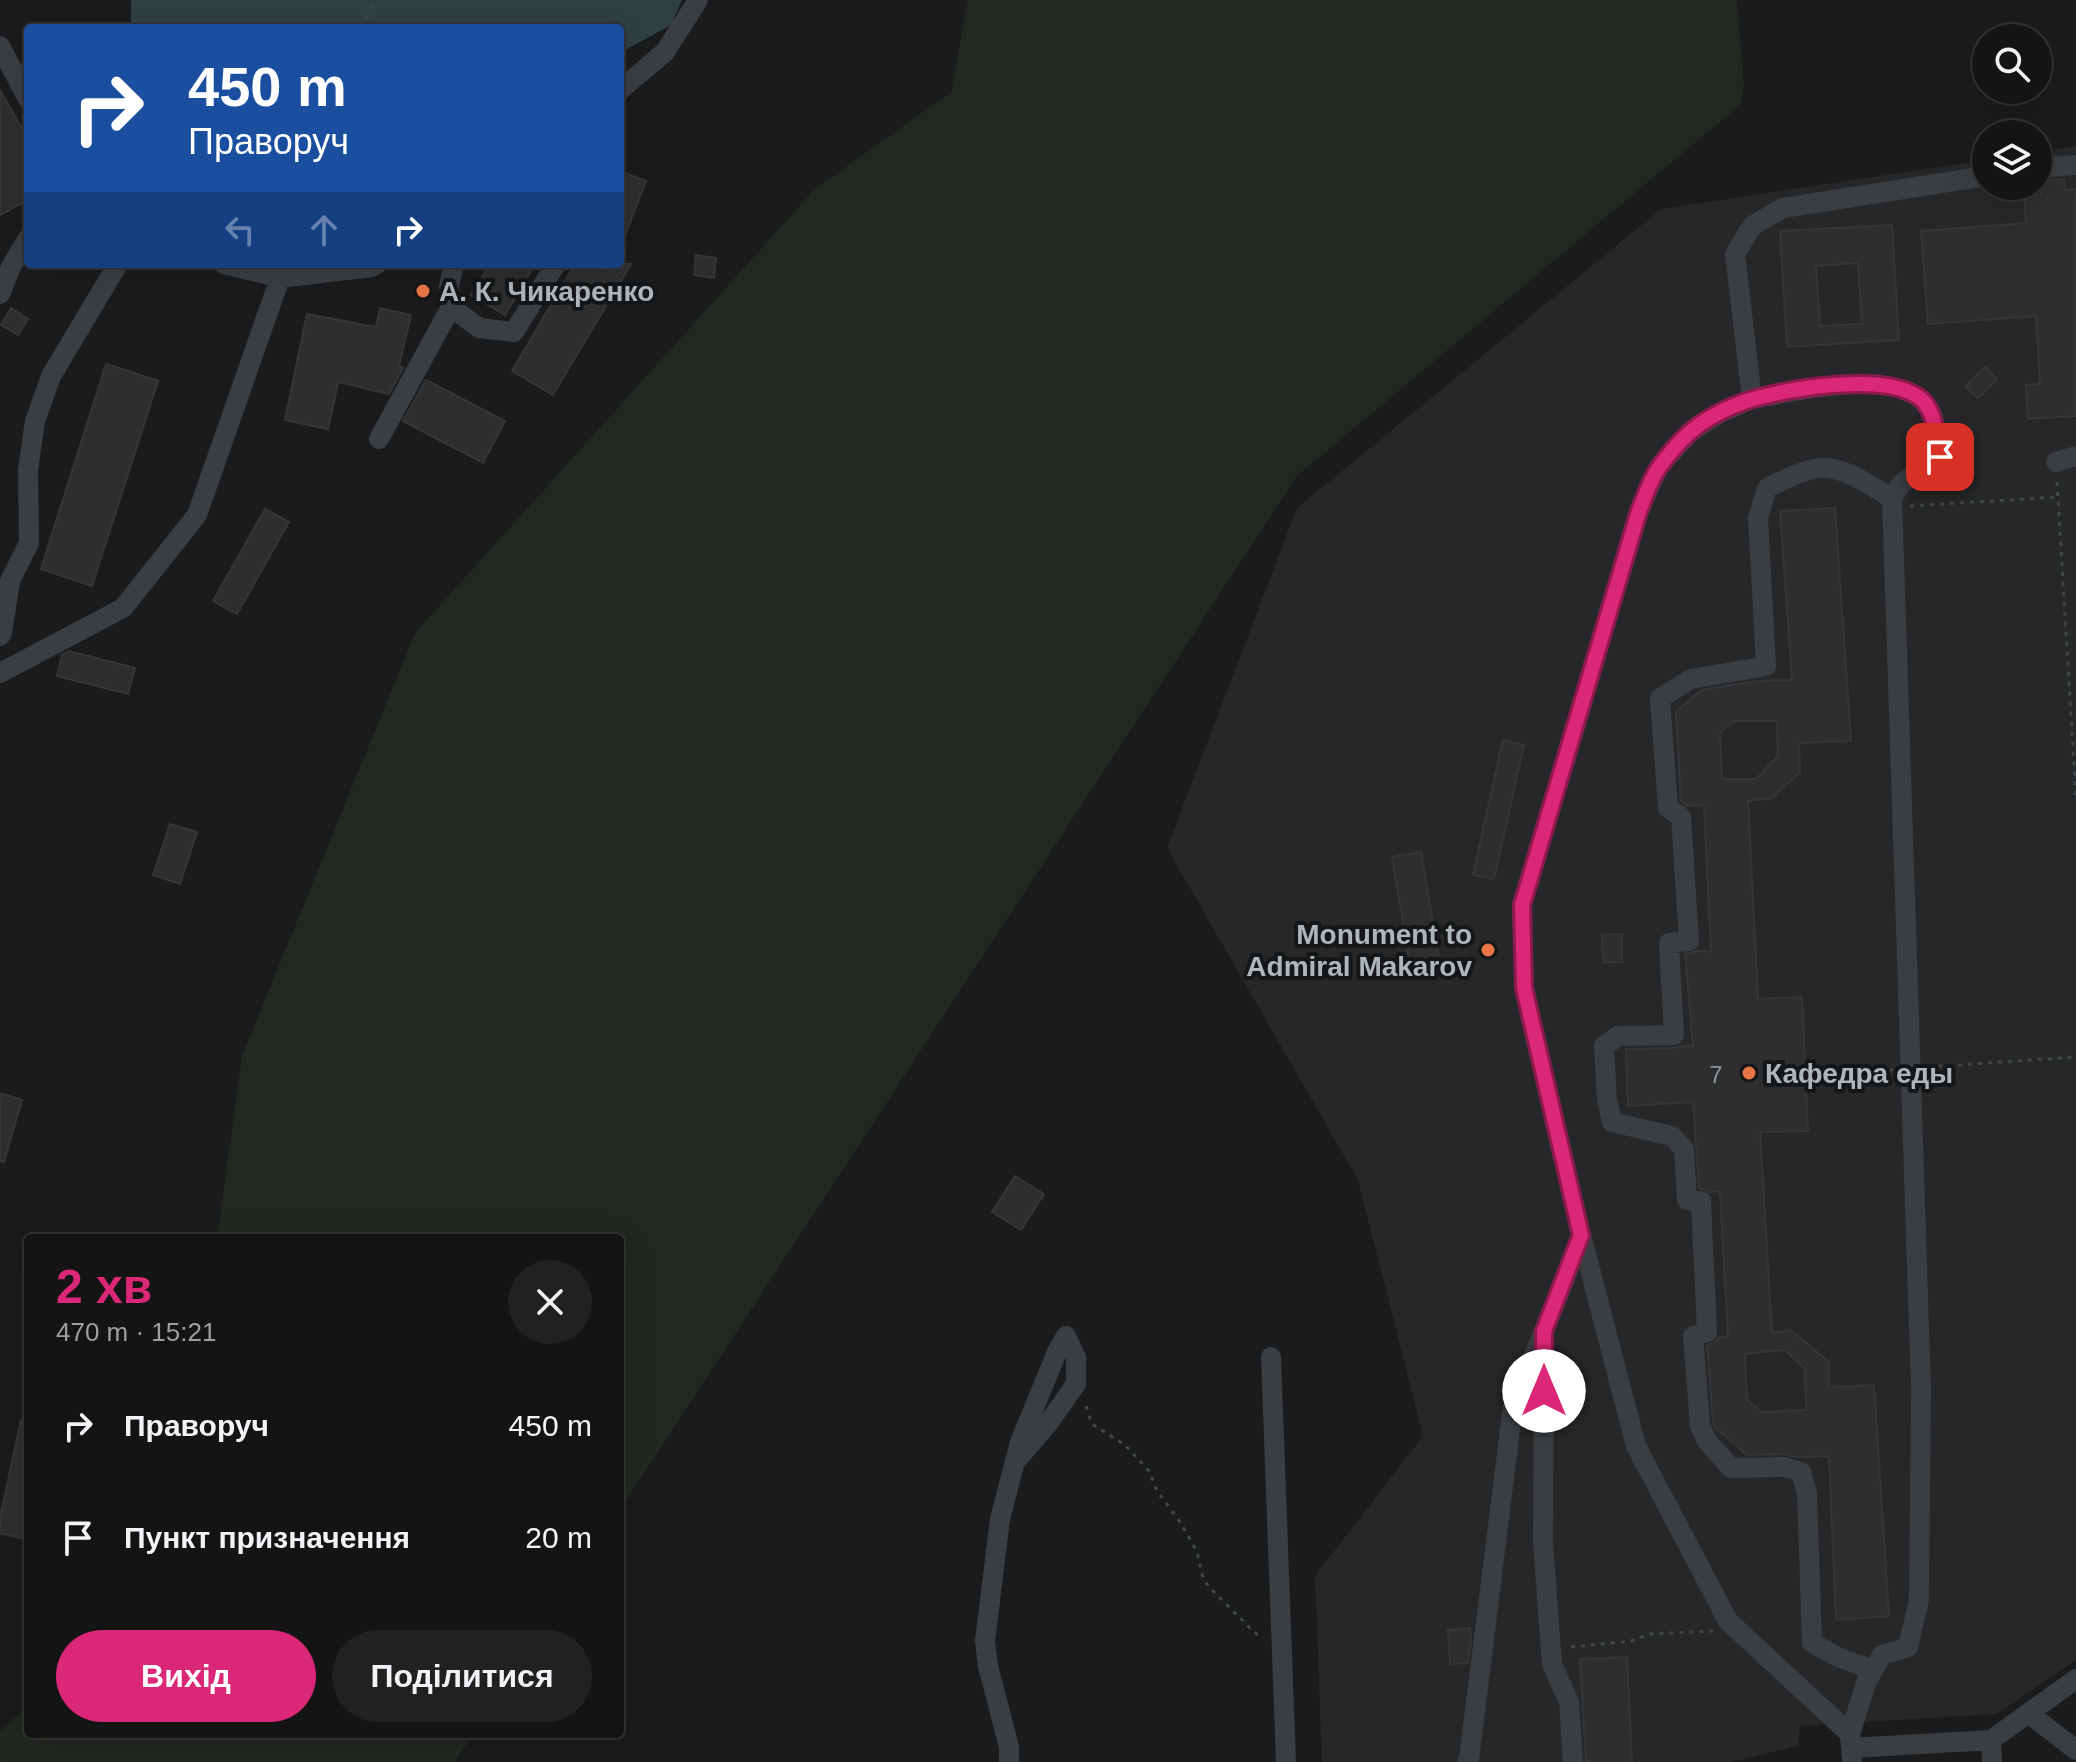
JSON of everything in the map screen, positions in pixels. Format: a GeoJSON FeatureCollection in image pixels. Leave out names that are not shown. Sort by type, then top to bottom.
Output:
{"type":"FeatureCollection","features":[{"type":"Feature","properties":{"kind":"street"},"geometry":{"type":"LineString","coordinates":[[624,87],[665,52],[698,0]]}},
{"type":"Feature","properties":{"kind":"street"},"geometry":{"type":"LineString","coordinates":[[0,46],[24,91]]}},
{"type":"Feature","properties":{"kind":"street"},"geometry":{"type":"LineString","coordinates":[[2052,167],[2076,165]]}},
{"type":"Feature","properties":{"kind":"street"},"geometry":{"type":"LineString","coordinates":[[1752,399],[1735,254],[1752,226],[1783,208],[1972,178]]}},
{"type":"Feature","properties":{"kind":"street"},"geometry":{"type":"LineString","coordinates":[[0,294],[24,245]]}},
{"type":"Feature","properties":{"kind":"street"},"geometry":{"type":"LineString","coordinates":[[0,636],[10,581],[29,543],[28,470],[35,421],[51,376],[116,268]]}},
{"type":"Feature","properties":{"kind":"street"},"geometry":{"type":"LineString","coordinates":[[240,268],[280,278],[364,268]]}},
{"type":"Feature","properties":{"kind":"street"},"geometry":{"type":"LineString","coordinates":[[379,439],[451,307],[449,286],[453,268]]}},
{"type":"Feature","properties":{"kind":"street"},"geometry":{"type":"LineString","coordinates":[[451,307],[479,328],[514,332],[554,268]]}},
{"type":"Feature","properties":{"kind":"street"},"geometry":{"type":"LineString","coordinates":[[0,673],[123,608],[197,515],[280,278]]}},
{"type":"Feature","properties":{"kind":"street"},"geometry":{"type":"LineString","coordinates":[[1851,1748],[1867,1680],[1882,1655],[1908,1647],[1919,1600],[1921,1389],[1892,503],[1902,483],[1940,457],[1931,411],[1919,396],[1895,387],[1849,384],[1752,399],[1720,413],[1690,432],[1658,468],[1639,511],[1522,905],[1524,988],[1581,1235],[1636,1446],[1728,1621],[1851,1748],[1991,1740],[2076,1679]]}},
{"type":"Feature","properties":{"kind":"street"},"geometry":{"type":"LineString","coordinates":[[1873,1670],[1812,1643],[1807,1493],[1801,1472],[1784,1467],[1731,1468],[1707,1441],[1700,1426],[1693,1336],[1707,1332],[1701,1201],[1687,1200],[1684,1149],[1672,1136],[1612,1122],[1607,1099],[1604,1046],[1618,1036],[1674,1035],[1669,943],[1689,941],[1681,817],[1668,808],[1660,698],[1691,679],[1766,666],[1758,518],[1767,488],[1795,474],[1827,468],[1855,477],[1892,503]]}},
{"type":"Feature","properties":{"kind":"street"},"geometry":{"type":"LineString","coordinates":[[1467,1762],[1513,1406],[1581,1235]]}},
{"type":"Feature","properties":{"kind":"street"},"geometry":{"type":"LineString","coordinates":[[1544,1331],[1543,1542],[1552,1664],[1569,1702],[1573,1762]]}},
{"type":"Feature","properties":{"kind":"street"},"geometry":{"type":"LineString","coordinates":[[1009,1762],[1009,1747],[988,1666],[985,1641],[1000,1519],[1020,1442],[1066,1336],[1076,1357],[1076,1384],[1047,1425],[1015,1462]]}},
{"type":"Feature","properties":{"kind":"street"},"geometry":{"type":"LineString","coordinates":[[1271,1357],[1286,1762]]}},
{"type":"Feature","properties":{"kind":"street"},"geometry":{"type":"LineString","coordinates":[[2028,1713],[2076,1750]]}},
{"type":"Feature","properties":{"kind":"street"},"geometry":{"type":"LineString","coordinates":[[1991,1740],[1992,1762]]}},
{"type":"Feature","properties":{"kind":"path"},"geometry":{"type":"LineString","coordinates":[[365,24],[373,0]]}},
{"type":"Feature","properties":{"kind":"path"},"geometry":{"type":"LineString","coordinates":[[2066,459],[2058,497],[2076,799]]}},
{"type":"Feature","properties":{"kind":"path"},"geometry":{"type":"LineString","coordinates":[[1892,503],[2058,497]]}},
{"type":"Feature","properties":{"kind":"path"},"geometry":{"type":"LineString","coordinates":[[1996,1063],[2076,1057]]}},
{"type":"Feature","properties":{"kind":"path"},"geometry":{"type":"LineString","coordinates":[[1076,1384],[1092,1424],[1125,1445],[1149,1471],[1157,1491],[1193,1544],[1203,1578],[1209,1587],[1271,1646],[1282,1647]]}},
{"type":"Feature","properties":{"kind":"path"},"geometry":{"type":"LineString","coordinates":[[1552,1664],[1562,1648],[1631,1641],[1650,1634],[1715,1631],[1732,1624]]}},
{"type":"Feature","properties":{"kind":"shaded area"},"geometry":{"type":"Polygon","coordinates":[[[131,0],[682,0],[671,25],[624,51],[624,24],[131,24],[131,0]]]}},
{"type":"Feature","properties":{"kind":"shaded area"},"geometry":{"type":"Polygon","coordinates":[[[968,0],[1737,0],[1744,86],[1740,105],[1297,476],[624,1504],[624,1234],[218,1234],[242,1056],[415,633],[815,189],[951,92],[968,0]]]}},
{"type":"Feature","properties":{"kind":"shaded area"},"geometry":{"type":"Polygon","coordinates":[[[2076,146],[2076,1660],[1997,1714],[1800,1726],[1798,1746],[1732,1762],[1322,1762],[1315,1576],[1423,1436],[1358,1180],[1167,848],[1297,508],[1661,209],[1972,162],[1972,200],[2052,200],[2052,150],[2076,146]]]}},
{"type":"Feature","properties":{"kind":"shaded area"},"geometry":{"type":"Polygon","coordinates":[[[24,1709],[24,1738],[470,1738],[455,1762],[0,1762],[0,1732],[24,1709]]]}},
{"type":"Feature","properties":{"kind":"building"},"geometry":{"type":"Polygon","coordinates":[[[0,90],[24,132],[24,202],[0,215],[0,90]]]}},
{"type":"Feature","properties":{"kind":"building"},"geometry":{"type":"Polygon","coordinates":[[[624,173],[646,181],[624,238],[624,173]]]}},
{"type":"Feature","properties":{"kind":"building"},"geometry":{"type":"Polygon","coordinates":[[[2064,179],[2065,190],[2076,189],[2076,416],[2028,419],[2026,385],[2040,384],[2036,316],[1928,324],[1921,231],[2026,223],[2024,200],[2052,200],[2052,180],[2064,179]]]}},
{"type":"Feature","properties":{"kind":"building"},"geometry":{"type":"Polygon","coordinates":[[[1892,225],[1899,340],[1787,347],[1780,231],[1892,225]],[[1858,263],[1816,266],[1820,326],[1862,324],[1858,263]]]}},
{"type":"Feature","properties":{"kind":"building"},"geometry":{"type":"Polygon","coordinates":[[[696,255],[716,258],[714,278],[694,275],[696,255]]]}},
{"type":"Feature","properties":{"kind":"building"},"geometry":{"type":"Polygon","coordinates":[[[624,264],[631,264],[553,395],[512,371],[573,268],[624,268],[624,264]]]}},
{"type":"Feature","properties":{"kind":"building"},"geometry":{"type":"Polygon","coordinates":[[[488,268],[533,268],[505,315],[471,295],[488,268]]]}},
{"type":"Feature","properties":{"kind":"building"},"geometry":{"type":"Polygon","coordinates":[[[11,308],[28,319],[18,335],[1,325],[11,308]]]}},
{"type":"Feature","properties":{"kind":"building"},"geometry":{"type":"Polygon","coordinates":[[[380,308],[411,315],[399,366],[403,368],[389,394],[338,382],[328,429],[285,420],[307,314],[376,327],[380,308]]]}},
{"type":"Feature","properties":{"kind":"building"},"geometry":{"type":"Polygon","coordinates":[[[106,364],[158,381],[92,586],[41,569],[106,364]]]}},
{"type":"Feature","properties":{"kind":"building"},"geometry":{"type":"Polygon","coordinates":[[[1985,367],[1997,379],[1978,398],[1965,387],[1985,367]]]}},
{"type":"Feature","properties":{"kind":"building"},"geometry":{"type":"Polygon","coordinates":[[[426,380],[505,421],[483,463],[403,421],[426,380]]]}},
{"type":"Feature","properties":{"kind":"building"},"geometry":{"type":"Polygon","coordinates":[[[1835,508],[1851,741],[1799,743],[1800,772],[1772,798],[1748,801],[1758,999],[1802,997],[1808,1131],[1760,1132],[1772,1333],[1791,1330],[1829,1362],[1829,1387],[1874,1385],[1889,1616],[1836,1620],[1829,1456],[1747,1455],[1713,1423],[1707,1346],[1728,1336],[1720,1191],[1710,1192],[1699,1188],[1693,1102],[1628,1106],[1626,1049],[1693,1045],[1685,954],[1711,952],[1704,805],[1687,806],[1681,801],[1676,712],[1701,690],[1757,681],[1792,680],[1780,511],[1835,508]],[[1733,721],[1720,733],[1722,779],[1756,779],[1778,756],[1777,721],[1733,721]],[[1785,1350],[1745,1354],[1747,1400],[1762,1412],[1806,1410],[1805,1369],[1785,1350]]]}},
{"type":"Feature","properties":{"kind":"building"},"geometry":{"type":"Polygon","coordinates":[[[265,509],[289,522],[237,614],[213,601],[265,509]]]}},
{"type":"Feature","properties":{"kind":"building"},"geometry":{"type":"Polygon","coordinates":[[[69,651],[135,668],[128,694],[57,676],[62,655],[69,651]]]}},
{"type":"Feature","properties":{"kind":"building"},"geometry":{"type":"Polygon","coordinates":[[[1503,740],[1524,745],[1494,879],[1473,875],[1503,740]]]}},
{"type":"Feature","properties":{"kind":"building"},"geometry":{"type":"Polygon","coordinates":[[[170,824],[197,832],[180,884],[153,875],[170,824]]]}},
{"type":"Feature","properties":{"kind":"building"},"geometry":{"type":"Polygon","coordinates":[[[1421,852],[1440,965],[1411,970],[1392,857],[1421,852]]]}},
{"type":"Feature","properties":{"kind":"building"},"geometry":{"type":"Polygon","coordinates":[[[1622,934],[1622,962],[1603,963],[1602,935],[1622,934]]]}},
{"type":"Feature","properties":{"kind":"building"},"geometry":{"type":"Polygon","coordinates":[[[0,1093],[22,1100],[4,1162],[0,1161],[0,1093]]]}},
{"type":"Feature","properties":{"kind":"building"},"geometry":{"type":"Polygon","coordinates":[[[1015,1176],[1044,1194],[1021,1230],[992,1212],[1015,1176]]]}},
{"type":"Feature","properties":{"kind":"building"},"geometry":{"type":"Polygon","coordinates":[[[21,1420],[24,1420],[24,1539],[0,1533],[0,1518],[21,1420]]]}},
{"type":"Feature","properties":{"kind":"building"},"geometry":{"type":"Polygon","coordinates":[[[1470,1628],[1468,1663],[1450,1664],[1448,1630],[1470,1628]]]}},
{"type":"Feature","properties":{"kind":"building"},"geometry":{"type":"Polygon","coordinates":[[[1627,1657],[1632,1762],[1586,1762],[1580,1659],[1627,1657]]]}},
{"type":"Feature","properties":{"kind":"place","name":"А. К. Чикаренко"},"geometry":{"type":"Point","coordinates":[423,291]}},
{"type":"Feature","properties":{"kind":"place","name":"Monument to Admiral Makarov"},"geometry":{"type":"Point","coordinates":[1488,950]}},
{"type":"Feature","properties":{"kind":"place","name":"Кафедра еды"},"geometry":{"type":"Point","coordinates":[1749,1073]}},
{"type":"Feature","properties":{"kind":"route"},"geometry":{"type":"LineString","coordinates":[[1544,1391],[1544,1331],[1581,1235],[1524,988],[1522,905],[1639,511],[1658,468],[1690,432],[1720,413],[1752,399],[1805,389],[1849,384],[1895,387],[1919,396],[1931,411],[1940,457]]}}]}
